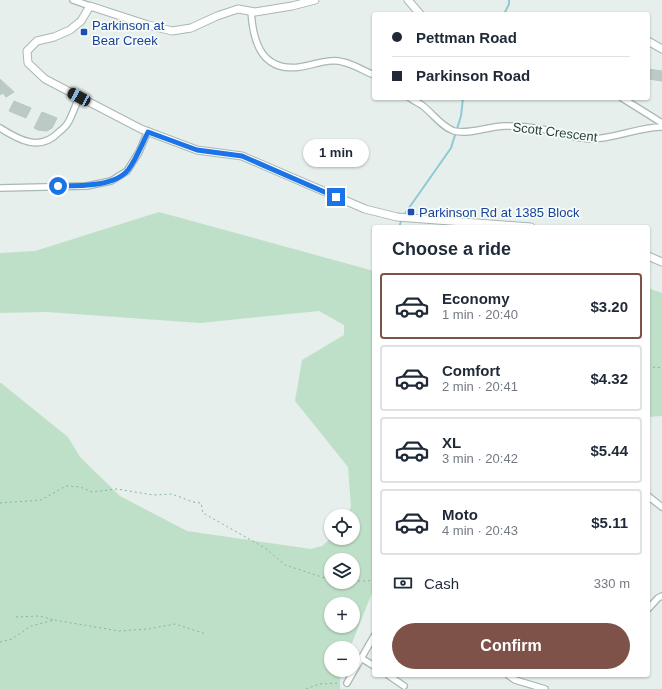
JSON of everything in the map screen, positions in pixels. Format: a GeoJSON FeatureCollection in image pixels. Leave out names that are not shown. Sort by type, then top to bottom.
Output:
{"type":"FeatureCollection","features":[{"type":"Feature","properties":{"kind":"street"},"geometry":{"type":"LineString","coordinates":[[73,0],[148,25],[172,31],[191,28],[217,16],[238,9],[255,12],[286,8],[315,0]]}},
{"type":"Feature","properties":{"kind":"street"},"geometry":{"type":"LineString","coordinates":[[408,0],[418,12]]}},
{"type":"Feature","properties":{"kind":"street"},"geometry":{"type":"LineString","coordinates":[[90,6],[81,21],[70,30],[54,37],[37,41],[26,51],[28,63],[45,79],[148,132],[197,150],[242,156],[365,209],[397,217],[504,225]]}},
{"type":"Feature","properties":{"kind":"street"},"geometry":{"type":"LineString","coordinates":[[251,12],[252,30],[258,47],[268,59],[279,67],[300,67],[331,61],[343,62],[372,75]]}},
{"type":"Feature","properties":{"kind":"street"},"geometry":{"type":"LineString","coordinates":[[650,43],[662,49]]}},
{"type":"Feature","properties":{"kind":"street"},"geometry":{"type":"LineString","coordinates":[[0,128],[28,143],[43,142],[56,136],[69,122],[79,97]]}},
{"type":"Feature","properties":{"kind":"street","name":"Scott Crescent"},"geometry":{"type":"LineString","coordinates":[[413,100],[453,131],[463,132],[494,126],[518,126],[542,129],[572,137],[589,139],[609,138],[652,127],[662,127]]}},
{"type":"Feature","properties":{"kind":"street"},"geometry":{"type":"LineString","coordinates":[[625,100],[662,123]]}},
{"type":"Feature","properties":{"kind":"street"},"geometry":{"type":"LineString","coordinates":[[0,188],[87,186],[111,181],[127,171],[139,152],[148,132]]}},
{"type":"Feature","properties":{"kind":"street"},"geometry":{"type":"LineString","coordinates":[[650,257],[662,262]]}},
{"type":"Feature","properties":{"kind":"street"},"geometry":{"type":"LineString","coordinates":[[650,498],[662,507]]}},
{"type":"Feature","properties":{"kind":"street"},"geometry":{"type":"LineString","coordinates":[[650,607],[662,596]]}},
{"type":"Feature","properties":{"kind":"street"},"geometry":{"type":"LineString","coordinates":[[347,683],[372,639]]}},
{"type":"Feature","properties":{"kind":"street"},"geometry":{"type":"LineString","coordinates":[[361,658],[372,665]]}},
{"type":"Feature","properties":{"kind":"street"},"geometry":{"type":"LineString","coordinates":[[391,677],[404,686]]}},
{"type":"Feature","properties":{"kind":"street"},"geometry":{"type":"LineString","coordinates":[[511,677],[515,680],[544,689]]}},
{"type":"Feature","properties":{"kind":"path"},"geometry":{"type":"LineString","coordinates":[[650,368],[662,368]]}},
{"type":"Feature","properties":{"kind":"path"},"geometry":{"type":"LineString","coordinates":[[0,503],[41,500],[66,486],[80,487],[92,492],[116,489],[153,495],[172,494],[193,502],[201,503],[203,513],[265,548],[285,565],[324,578]]}},
{"type":"Feature","properties":{"kind":"path"},"geometry":{"type":"LineString","coordinates":[[360,581],[372,580]]}},
{"type":"Feature","properties":{"kind":"path"},"geometry":{"type":"LineString","coordinates":[[16,617],[39,616],[119,631],[148,629],[176,624],[206,634]]}},
{"type":"Feature","properties":{"kind":"path"},"geometry":{"type":"LineString","coordinates":[[0,642],[12,639],[31,626],[54,620]]}},
{"type":"Feature","properties":{"kind":"path"},"geometry":{"type":"LineString","coordinates":[[306,689],[319,684],[347,683]]}},
{"type":"Feature","properties":{"kind":"green space"},"geometry":{"type":"Polygon","coordinates":[[[159,212],[372,270],[372,593],[360,623],[360,597],[324,597],[324,633],[356,633],[353,641],[324,641],[324,677],[340,677],[340,689],[0,689],[0,383],[68,437],[80,457],[120,496],[187,531],[311,549],[324,544],[360,545],[360,509],[350,509],[348,467],[295,401],[302,360],[344,335],[344,325],[319,311],[200,323],[47,312],[0,313],[0,253],[35,251],[159,212]]]}},
{"type":"Feature","properties":{"kind":"green space"},"geometry":{"type":"Polygon","coordinates":[[[650,289],[662,293],[662,416],[650,417],[650,289]]]}},
{"type":"Feature","properties":{"kind":"building"},"geometry":{"type":"Polygon","coordinates":[[[650,69],[662,71],[662,81],[650,79],[650,69]]]}},
{"type":"Feature","properties":{"kind":"building"},"geometry":{"type":"Polygon","coordinates":[[[0,79],[14,92],[6,97],[3,93],[0,95],[0,79]]]}},
{"type":"Feature","properties":{"kind":"building"},"geometry":{"type":"Polygon","coordinates":[[[14,101],[31,108],[26,118],[9,111],[14,101]]]}},
{"type":"Feature","properties":{"kind":"building"},"geometry":{"type":"Polygon","coordinates":[[[42,112],[57,118],[52,128],[47,131],[34,128],[42,112]]]}},
{"type":"Feature","properties":{"kind":"waterway"},"geometry":{"type":"LineString","coordinates":[[505,12],[509,4],[509,0]]}},
{"type":"Feature","properties":{"kind":"waterway"},"geometry":{"type":"LineString","coordinates":[[404,215],[451,148],[461,116],[463,100]]}},
{"type":"Feature","properties":{"kind":"waterway"},"geometry":{"type":"LineString","coordinates":[[400,225],[402,219]]}},
{"type":"Feature","properties":{"kind":"place","name":"Parkinson at Bear Creek"},"geometry":{"type":"Point","coordinates":[84,32]}},
{"type":"Feature","properties":{"kind":"place","name":"Parkinson Rd at 1385 Block"},"geometry":{"type":"Point","coordinates":[411,212]}},
{"type":"Feature","properties":{"kind":"route"},"geometry":{"type":"LineString","coordinates":[[58,186],[87,186],[111,181],[127,171],[139,152],[148,132],[197,150],[242,156],[336,197]]}}]}
